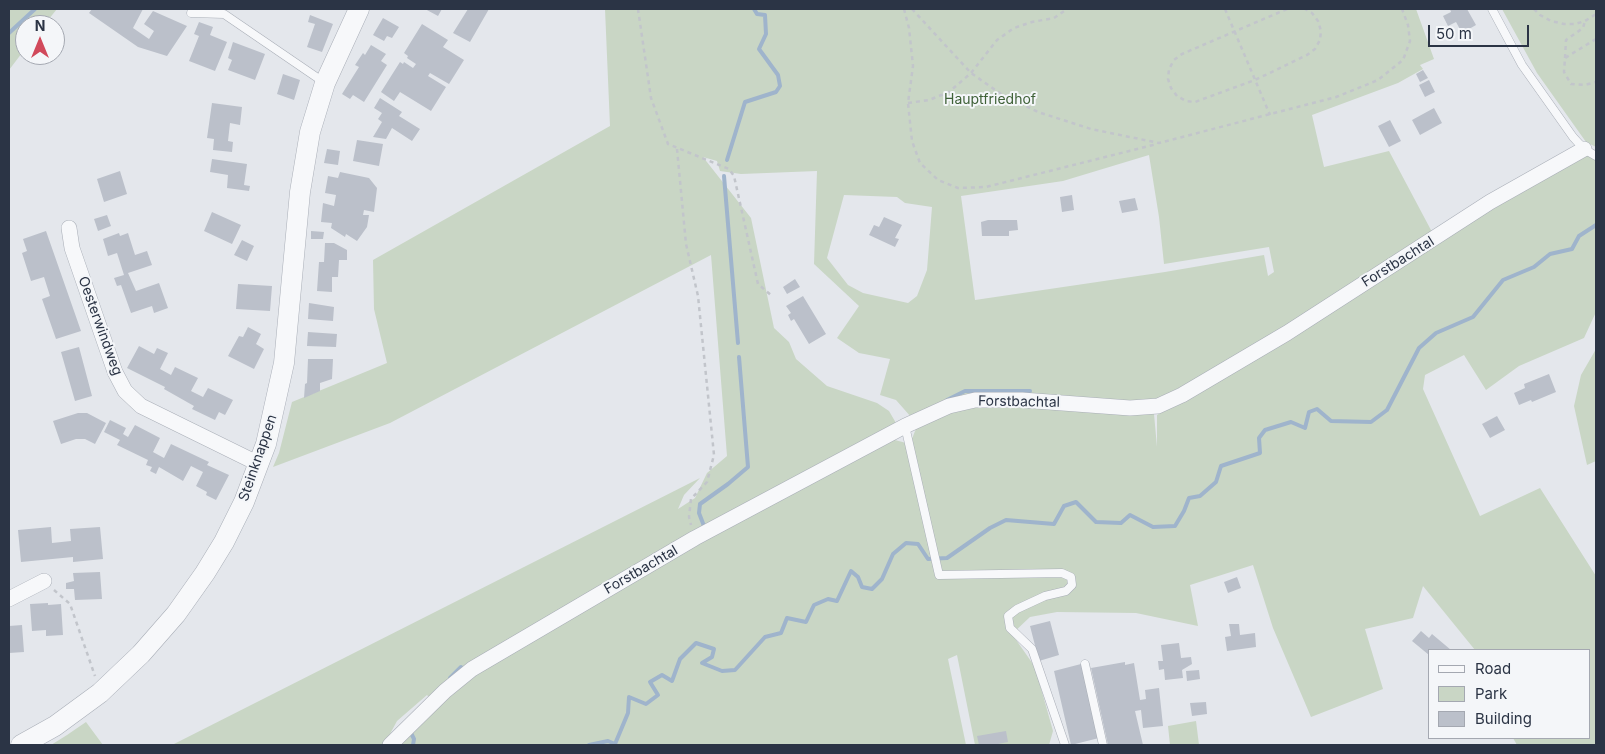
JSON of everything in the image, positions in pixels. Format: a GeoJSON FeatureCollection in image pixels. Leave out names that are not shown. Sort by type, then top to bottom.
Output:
{"type":"FeatureCollection","features":[{"type":"Feature","properties":{"kind":"street","name":"Steinknappen"},"geometry":{"type":"LineString","coordinates":[[21,745],[54,726],[100,693],[142,654],[176,614],[205,574],[244,502],[259,464],[276,402],[284,363],[300,192],[310,132],[325,83],[359,9]]}},
{"type":"Feature","properties":{"kind":"street","name":"Forstbachtal"},"geometry":{"type":"LineString","coordinates":[[390,745],[445,690],[472,669],[695,538],[905,426],[949,406],[975,400],[1022,400],[1130,408],[1158,406],[1182,395],[1287,333],[1490,202],[1590,152]]}},
{"type":"Feature","properties":{"kind":"street","name":"Oesterwindweg"},"geometry":{"type":"LineString","coordinates":[[69,228],[72,248],[115,372],[125,391],[141,406],[259,464]]}},
{"type":"Feature","properties":{"kind":"street"},"geometry":{"type":"LineString","coordinates":[[9,599],[44,581]]}},
{"type":"Feature","properties":{"kind":"lane"},"geometry":{"type":"LineString","coordinates":[[1492,9],[1522,65],[1573,137],[1590,152]]}},
{"type":"Feature","properties":{"kind":"lane"},"geometry":{"type":"LineString","coordinates":[[191,13],[224,14],[325,83]]}},
{"type":"Feature","properties":{"kind":"lane"},"geometry":{"type":"LineString","coordinates":[[905,426],[939,575],[1062,573],[1070,577],[1072,584],[1066,591],[1045,596],[1017,609],[1008,616],[1010,628],[1032,649],[1065,745]]}},
{"type":"Feature","properties":{"kind":"lane"},"geometry":{"type":"LineString","coordinates":[[1085,664],[1103,745]]}},
{"type":"Feature","properties":{"kind":"path"},"geometry":{"type":"LineString","coordinates":[[638,9],[651,98],[668,144],[729,169],[734,176],[758,284],[772,296]]}},
{"type":"Feature","properties":{"kind":"path"},"geometry":{"type":"LineString","coordinates":[[904,9],[909,28],[913,66],[908,103],[912,141],[920,163],[938,180],[958,188],[986,187],[1336,97],[1378,80],[1403,60],[1410,41],[1408,25],[1402,9]]}},
{"type":"Feature","properties":{"kind":"path"},"geometry":{"type":"LineString","coordinates":[[912,9],[971,73],[1001,94],[1038,112],[1091,129],[1159,143]]}},
{"type":"Feature","properties":{"kind":"path"},"geometry":{"type":"LineString","coordinates":[[908,103],[929,100],[949,92],[971,73],[997,40],[1014,28],[1054,18],[1067,9]]}},
{"type":"Feature","properties":{"kind":"path"},"geometry":{"type":"LineString","coordinates":[[1225,9],[1270,115]]}},
{"type":"Feature","properties":{"kind":"path"},"geometry":{"type":"LineString","coordinates":[[1288,9],[1182,54],[1174,60],[1169,69],[1168,79],[1171,88],[1177,96],[1186,101],[1195,102],[1255,80],[1307,55],[1315,49],[1320,40],[1321,31],[1318,21],[1312,13],[1305,9]]}},
{"type":"Feature","properties":{"kind":"path"},"geometry":{"type":"LineString","coordinates":[[1534,9],[1551,21],[1564,24],[1575,24],[1585,21],[1596,14]]}},
{"type":"Feature","properties":{"kind":"path"},"geometry":{"type":"LineString","coordinates":[[1585,21],[1583,28],[1566,40],[1564,72],[1571,84],[1585,85],[1596,82]]}},
{"type":"Feature","properties":{"kind":"path"},"geometry":{"type":"LineString","coordinates":[[1565,58],[1596,39]]}},
{"type":"Feature","properties":{"kind":"path"},"geometry":{"type":"LineString","coordinates":[[677,149],[686,244],[698,296],[714,455],[707,482],[691,499],[688,517],[695,538]]}},
{"type":"Feature","properties":{"kind":"path"},"geometry":{"type":"LineString","coordinates":[[44,581],[70,604],[96,680],[102,674]]}},
{"type":"Feature","properties":{"kind":"green space"},"geometry":{"type":"Polygon","coordinates":[[[9,9],[57,9],[52,15],[15,15],[15,62],[9,70],[9,9]]]}},
{"type":"Feature","properties":{"kind":"green space","name":"Hauptfriedhof"},"geometry":{"type":"Polygon","coordinates":[[[605,9],[1416,9],[1434,59],[1420,65],[1423,69],[1398,83],[1312,115],[1324,167],[1389,151],[1432,232],[1282,329],[1153,403],[1157,447],[1157,415],[1498,204],[1596,149],[1596,312],[1584,338],[1519,366],[1486,390],[1464,355],[1425,375],[1423,389],[1480,516],[1540,488],[1596,576],[1596,745],[1517,745],[1514,739],[1590,739],[1590,649],[1474,649],[1423,586],[1413,618],[1365,629],[1383,689],[1311,717],[1273,628],[1253,565],[1190,585],[1198,626],[1136,613],[1057,612],[1030,617],[1012,634],[1035,667],[1053,731],[1049,745],[975,745],[957,655],[948,659],[966,745],[398,745],[437,706],[427,695],[397,721],[384,745],[172,745],[700,478],[684,495],[678,509],[695,498],[707,473],[727,456],[711,255],[390,423],[273,467],[279,453],[292,402],[387,363],[374,309],[373,260],[610,126],[605,9]],[[1149,155],[1063,181],[961,196],[975,300],[1165,272],[1264,255],[1268,276],[1274,272],[1269,247],[1164,264],[1149,155]],[[703,157],[751,218],[774,328],[789,342],[796,359],[827,386],[877,403],[889,411],[896,423],[891,439],[910,444],[917,426],[896,400],[880,395],[890,359],[859,353],[837,338],[859,306],[814,264],[817,171],[741,174],[720,171],[717,161],[703,157]],[[844,195],[827,258],[848,285],[863,293],[908,303],[917,296],[927,270],[932,207],[905,203],[897,197],[844,195]]]}},
{"type":"Feature","properties":{"kind":"green space"},"geometry":{"type":"Polygon","coordinates":[[[1502,9],[1596,9],[1596,147],[1586,142],[1537,73],[1502,9]]]}},
{"type":"Feature","properties":{"kind":"green space"},"geometry":{"type":"Polygon","coordinates":[[[1596,349],[1596,461],[1587,465],[1574,406],[1581,375],[1596,349]]]}},
{"type":"Feature","properties":{"kind":"green space"},"geometry":{"type":"Polygon","coordinates":[[[1196,721],[1199,745],[1170,745],[1168,726],[1196,721]]]}},
{"type":"Feature","properties":{"kind":"green space"},"geometry":{"type":"Polygon","coordinates":[[[86,722],[103,745],[51,745],[67,735],[86,722]]]}},
{"type":"Feature","properties":{"kind":"building"},"geometry":{"type":"Polygon","coordinates":[[[92,9],[143,9],[133,28],[149,39],[154,31],[144,24],[153,11],[187,26],[167,56],[138,47],[89,13],[92,9]]]}},
{"type":"Feature","properties":{"kind":"building"},"geometry":{"type":"Polygon","coordinates":[[[425,9],[442,9],[438,16],[425,9]]]}},
{"type":"Feature","properties":{"kind":"building"},"geometry":{"type":"Polygon","coordinates":[[[468,9],[489,9],[470,42],[453,33],[468,9]]]}},
{"type":"Feature","properties":{"kind":"building"},"geometry":{"type":"Polygon","coordinates":[[[1450,9],[1467,9],[1476,25],[1462,33],[1456,22],[1448,26],[1443,16],[1451,12],[1450,9]]]}},
{"type":"Feature","properties":{"kind":"building"},"geometry":{"type":"Polygon","coordinates":[[[310,15],[333,24],[322,52],[307,47],[315,24],[308,22],[310,15]]]}},
{"type":"Feature","properties":{"kind":"building"},"geometry":{"type":"Polygon","coordinates":[[[383,18],[399,27],[392,38],[387,36],[384,41],[373,35],[383,18]]]}},
{"type":"Feature","properties":{"kind":"building"},"geometry":{"type":"Polygon","coordinates":[[[199,22],[213,27],[210,35],[227,42],[215,71],[189,61],[199,36],[194,34],[199,22]]]}},
{"type":"Feature","properties":{"kind":"building"},"geometry":{"type":"Polygon","coordinates":[[[422,24],[448,40],[443,47],[464,60],[449,84],[430,73],[428,76],[446,87],[431,111],[400,92],[394,101],[381,92],[400,62],[403,64],[404,62],[413,68],[416,64],[407,58],[408,56],[404,53],[422,24]]]}},
{"type":"Feature","properties":{"kind":"building"},"geometry":{"type":"Polygon","coordinates":[[[233,42],[265,54],[255,80],[228,70],[232,60],[228,58],[233,42]]]}},
{"type":"Feature","properties":{"kind":"building"},"geometry":{"type":"Polygon","coordinates":[[[371,45],[386,54],[381,61],[387,65],[364,102],[353,95],[350,99],[342,94],[359,67],[355,65],[363,53],[365,55],[371,45]]]}},
{"type":"Feature","properties":{"kind":"building"},"geometry":{"type":"Polygon","coordinates":[[[1423,70],[1428,78],[1420,82],[1416,74],[1423,70]]]}},
{"type":"Feature","properties":{"kind":"building"},"geometry":{"type":"Polygon","coordinates":[[[283,74],[300,80],[294,100],[277,94],[283,74]]]}},
{"type":"Feature","properties":{"kind":"building"},"geometry":{"type":"Polygon","coordinates":[[[1429,80],[1435,92],[1425,97],[1419,85],[1429,80]]]}},
{"type":"Feature","properties":{"kind":"building"},"geometry":{"type":"Polygon","coordinates":[[[380,98],[402,112],[399,116],[420,129],[412,141],[392,128],[386,139],[373,137],[382,122],[378,119],[382,113],[374,108],[380,98]]]}},
{"type":"Feature","properties":{"kind":"building"},"geometry":{"type":"Polygon","coordinates":[[[212,103],[242,107],[240,125],[230,123],[228,141],[233,142],[232,152],[213,150],[214,139],[207,138],[212,103]]]}},
{"type":"Feature","properties":{"kind":"building"},"geometry":{"type":"Polygon","coordinates":[[[1434,108],[1442,123],[1420,135],[1412,120],[1434,108]]]}},
{"type":"Feature","properties":{"kind":"building"},"geometry":{"type":"Polygon","coordinates":[[[1390,120],[1401,141],[1389,147],[1378,126],[1390,120]]]}},
{"type":"Feature","properties":{"kind":"building"},"geometry":{"type":"Polygon","coordinates":[[[357,140],[383,144],[379,166],[353,161],[357,140]]]}},
{"type":"Feature","properties":{"kind":"building"},"geometry":{"type":"Polygon","coordinates":[[[327,149],[340,151],[338,165],[324,163],[327,149]]]}},
{"type":"Feature","properties":{"kind":"building"},"geometry":{"type":"Polygon","coordinates":[[[212,159],[247,164],[244,185],[250,186],[249,191],[227,188],[228,175],[210,172],[212,159]]]}},
{"type":"Feature","properties":{"kind":"building"},"geometry":{"type":"Polygon","coordinates":[[[120,171],[127,194],[104,202],[97,179],[120,171]]]}},
{"type":"Feature","properties":{"kind":"building"},"geometry":{"type":"Polygon","coordinates":[[[340,172],[369,178],[377,188],[374,212],[364,210],[363,215],[369,215],[367,227],[357,241],[346,234],[345,237],[331,228],[332,223],[321,222],[323,203],[334,206],[336,195],[325,193],[328,176],[338,178],[340,172]]]}},
{"type":"Feature","properties":{"kind":"building"},"geometry":{"type":"Polygon","coordinates":[[[1072,195],[1074,210],[1062,212],[1060,197],[1072,195]]]}},
{"type":"Feature","properties":{"kind":"building"},"geometry":{"type":"Polygon","coordinates":[[[1135,198],[1138,210],[1122,213],[1119,201],[1135,198]]]}},
{"type":"Feature","properties":{"kind":"building"},"geometry":{"type":"Polygon","coordinates":[[[212,212],[241,225],[232,244],[204,231],[212,212]]]}},
{"type":"Feature","properties":{"kind":"building"},"geometry":{"type":"Polygon","coordinates":[[[107,215],[111,226],[98,231],[94,219],[107,215]]]}},
{"type":"Feature","properties":{"kind":"building"},"geometry":{"type":"Polygon","coordinates":[[[884,217],[902,225],[895,238],[899,239],[895,247],[869,235],[874,225],[879,227],[884,217]]]}},
{"type":"Feature","properties":{"kind":"building"},"geometry":{"type":"Polygon","coordinates":[[[988,220],[1017,220],[1018,230],[1009,231],[1009,236],[982,236],[981,222],[988,220]]]}},
{"type":"Feature","properties":{"kind":"building"},"geometry":{"type":"Polygon","coordinates":[[[46,231],[81,331],[56,339],[42,299],[50,296],[44,277],[31,281],[22,253],[27,251],[23,239],[46,231]]]}},
{"type":"Feature","properties":{"kind":"building"},"geometry":{"type":"Polygon","coordinates":[[[311,231],[324,232],[323,239],[311,239],[311,231]]]}},
{"type":"Feature","properties":{"kind":"building"},"geometry":{"type":"Polygon","coordinates":[[[119,233],[120,236],[128,233],[135,255],[147,251],[152,265],[128,273],[136,291],[159,283],[168,308],[154,313],[152,306],[131,313],[121,285],[117,286],[114,278],[124,275],[117,253],[108,256],[103,239],[119,233]]]}},
{"type":"Feature","properties":{"kind":"building"},"geometry":{"type":"Polygon","coordinates":[[[242,240],[254,246],[247,261],[234,255],[242,240]]]}},
{"type":"Feature","properties":{"kind":"building"},"geometry":{"type":"Polygon","coordinates":[[[325,243],[334,243],[347,250],[347,260],[339,260],[338,277],[332,277],[332,292],[317,291],[319,262],[324,262],[325,243]]]}},
{"type":"Feature","properties":{"kind":"building"},"geometry":{"type":"Polygon","coordinates":[[[795,279],[800,287],[787,294],[783,287],[795,279]]]}},
{"type":"Feature","properties":{"kind":"building"},"geometry":{"type":"Polygon","coordinates":[[[238,284],[272,286],[270,311],[236,309],[238,284]]]}},
{"type":"Feature","properties":{"kind":"building"},"geometry":{"type":"Polygon","coordinates":[[[803,296],[826,334],[809,344],[794,319],[791,321],[788,315],[791,313],[786,306],[803,296]]]}},
{"type":"Feature","properties":{"kind":"building"},"geometry":{"type":"Polygon","coordinates":[[[309,303],[334,307],[333,321],[308,319],[309,303]]]}},
{"type":"Feature","properties":{"kind":"building"},"geometry":{"type":"Polygon","coordinates":[[[248,327],[261,334],[256,344],[264,349],[254,369],[228,356],[239,336],[243,337],[248,327]]]}},
{"type":"Feature","properties":{"kind":"building"},"geometry":{"type":"Polygon","coordinates":[[[308,332],[337,334],[336,347],[307,346],[308,332]]]}},
{"type":"Feature","properties":{"kind":"building"},"geometry":{"type":"Polygon","coordinates":[[[139,346],[154,354],[157,348],[168,353],[160,369],[171,375],[175,367],[198,378],[191,391],[203,397],[208,388],[233,400],[225,415],[219,412],[215,420],[192,409],[194,406],[164,389],[165,387],[127,368],[139,346]]]}},
{"type":"Feature","properties":{"kind":"building"},"geometry":{"type":"Polygon","coordinates":[[[79,347],[92,396],[75,401],[61,352],[79,347]]]}},
{"type":"Feature","properties":{"kind":"building"},"geometry":{"type":"Polygon","coordinates":[[[308,359],[333,359],[332,379],[320,383],[320,391],[304,398],[305,384],[307,383],[308,359]]]}},
{"type":"Feature","properties":{"kind":"building"},"geometry":{"type":"Polygon","coordinates":[[[1549,374],[1556,392],[1519,405],[1514,393],[1525,388],[1524,384],[1549,374]]]}},
{"type":"Feature","properties":{"kind":"building"},"geometry":{"type":"Polygon","coordinates":[[[78,413],[87,413],[106,423],[95,444],[85,439],[76,439],[61,444],[53,421],[78,413]]]}},
{"type":"Feature","properties":{"kind":"building"},"geometry":{"type":"Polygon","coordinates":[[[1497,416],[1505,430],[1490,438],[1482,424],[1497,416]]]}},
{"type":"Feature","properties":{"kind":"building"},"geometry":{"type":"Polygon","coordinates":[[[110,420],[126,428],[123,434],[128,437],[135,425],[160,438],[153,452],[164,458],[171,444],[209,462],[207,465],[229,475],[216,500],[206,495],[207,492],[196,486],[203,472],[191,466],[183,481],[159,467],[156,474],[150,471],[152,467],[146,465],[148,460],[117,445],[120,440],[104,432],[110,420]]]}},
{"type":"Feature","properties":{"kind":"building"},"geometry":{"type":"Polygon","coordinates":[[[51,527],[52,543],[71,541],[70,529],[100,527],[103,559],[73,562],[73,557],[21,562],[18,530],[51,527]]]}},
{"type":"Feature","properties":{"kind":"building"},"geometry":{"type":"Polygon","coordinates":[[[100,572],[102,599],[75,600],[74,589],[66,589],[66,583],[74,581],[73,573],[100,572]]]}},
{"type":"Feature","properties":{"kind":"building"},"geometry":{"type":"Polygon","coordinates":[[[1237,577],[1241,588],[1228,593],[1224,582],[1237,577]]]}},
{"type":"Feature","properties":{"kind":"building"},"geometry":{"type":"Polygon","coordinates":[[[48,603],[48,605],[61,604],[63,635],[46,636],[46,630],[32,631],[30,604],[48,603]]]}},
{"type":"Feature","properties":{"kind":"building"},"geometry":{"type":"Polygon","coordinates":[[[1050,621],[1059,655],[1039,661],[1030,626],[1050,621]]]}},
{"type":"Feature","properties":{"kind":"building"},"geometry":{"type":"Polygon","coordinates":[[[1229,624],[1239,624],[1240,635],[1255,633],[1256,647],[1227,651],[1225,637],[1231,636],[1229,624]]]}},
{"type":"Feature","properties":{"kind":"building"},"geometry":{"type":"Polygon","coordinates":[[[22,625],[24,652],[9,653],[9,626],[22,625]]]}},
{"type":"Feature","properties":{"kind":"building"},"geometry":{"type":"Polygon","coordinates":[[[1421,631],[1429,638],[1432,634],[1450,649],[1428,649],[1428,654],[1412,641],[1421,631]]]}},
{"type":"Feature","properties":{"kind":"building"},"geometry":{"type":"Polygon","coordinates":[[[1179,643],[1181,658],[1191,657],[1192,664],[1182,670],[1183,678],[1165,680],[1164,669],[1159,670],[1158,661],[1163,661],[1161,645],[1179,643]]]}},
{"type":"Feature","properties":{"kind":"building"},"geometry":{"type":"Polygon","coordinates":[[[1125,662],[1125,665],[1134,663],[1140,700],[1146,699],[1145,690],[1159,688],[1163,726],[1143,728],[1141,710],[1135,711],[1143,745],[1108,745],[1091,668],[1125,662]]]}},
{"type":"Feature","properties":{"kind":"building"},"geometry":{"type":"Polygon","coordinates":[[[1081,664],[1099,738],[1071,745],[1054,671],[1081,664]]]}},
{"type":"Feature","properties":{"kind":"building"},"geometry":{"type":"Polygon","coordinates":[[[1199,670],[1200,679],[1187,681],[1186,671],[1199,670]]]}},
{"type":"Feature","properties":{"kind":"building"},"geometry":{"type":"Polygon","coordinates":[[[1206,702],[1207,714],[1192,716],[1190,703],[1206,702]]]}},
{"type":"Feature","properties":{"kind":"building"},"geometry":{"type":"Polygon","coordinates":[[[1006,731],[1008,742],[979,745],[977,736],[1006,731]]]}},
{"type":"Feature","properties":{"kind":"waterway"},"geometry":{"type":"LineString","coordinates":[[9,33],[35,9]]}},
{"type":"Feature","properties":{"kind":"waterway"},"geometry":{"type":"LineString","coordinates":[[727,160],[745,102],[776,92],[780,86],[778,75],[759,49],[766,34],[765,15],[757,14],[754,9]]}},
{"type":"Feature","properties":{"kind":"waterway"},"geometry":{"type":"LineString","coordinates":[[724,176],[738,343]]}},
{"type":"Feature","properties":{"kind":"waterway"},"geometry":{"type":"LineString","coordinates":[[589,745],[608,741],[615,744],[628,713],[629,697],[646,704],[658,695],[650,682],[662,675],[672,681],[680,659],[696,643],[714,649],[712,657],[702,663],[722,671],[735,670],[765,637],[781,633],[787,618],[806,622],[814,605],[828,599],[837,601],[851,571],[858,577],[862,587],[872,589],[882,579],[893,554],[906,543],[918,544],[928,559],[947,558],[990,528],[1006,520],[1054,524],[1064,506],[1076,502],[1096,522],[1121,523],[1130,515],[1153,527],[1175,526],[1189,498],[1200,496],[1216,482],[1221,466],[1260,453],[1259,438],[1265,430],[1291,422],[1305,428],[1309,412],[1317,409],[1331,421],[1371,422],[1387,410],[1419,348],[1436,333],[1473,317],[1503,280],[1534,267],[1550,254],[1572,249],[1579,236],[1596,225]]}},
{"type":"Feature","properties":{"kind":"waterway"},"geometry":{"type":"LineString","coordinates":[[703,527],[699,513],[700,504],[748,467],[739,357]]}},
{"type":"Feature","properties":{"kind":"waterway"},"geometry":{"type":"LineString","coordinates":[[947,400],[965,391],[1030,391]]}},
{"type":"Feature","properties":{"kind":"waterway"},"geometry":{"type":"LineString","coordinates":[[450,678],[461,667]]}},
{"type":"Feature","properties":{"kind":"waterway"},"geometry":{"type":"LineString","coordinates":[[411,733],[414,739],[413,745]]}}]}
